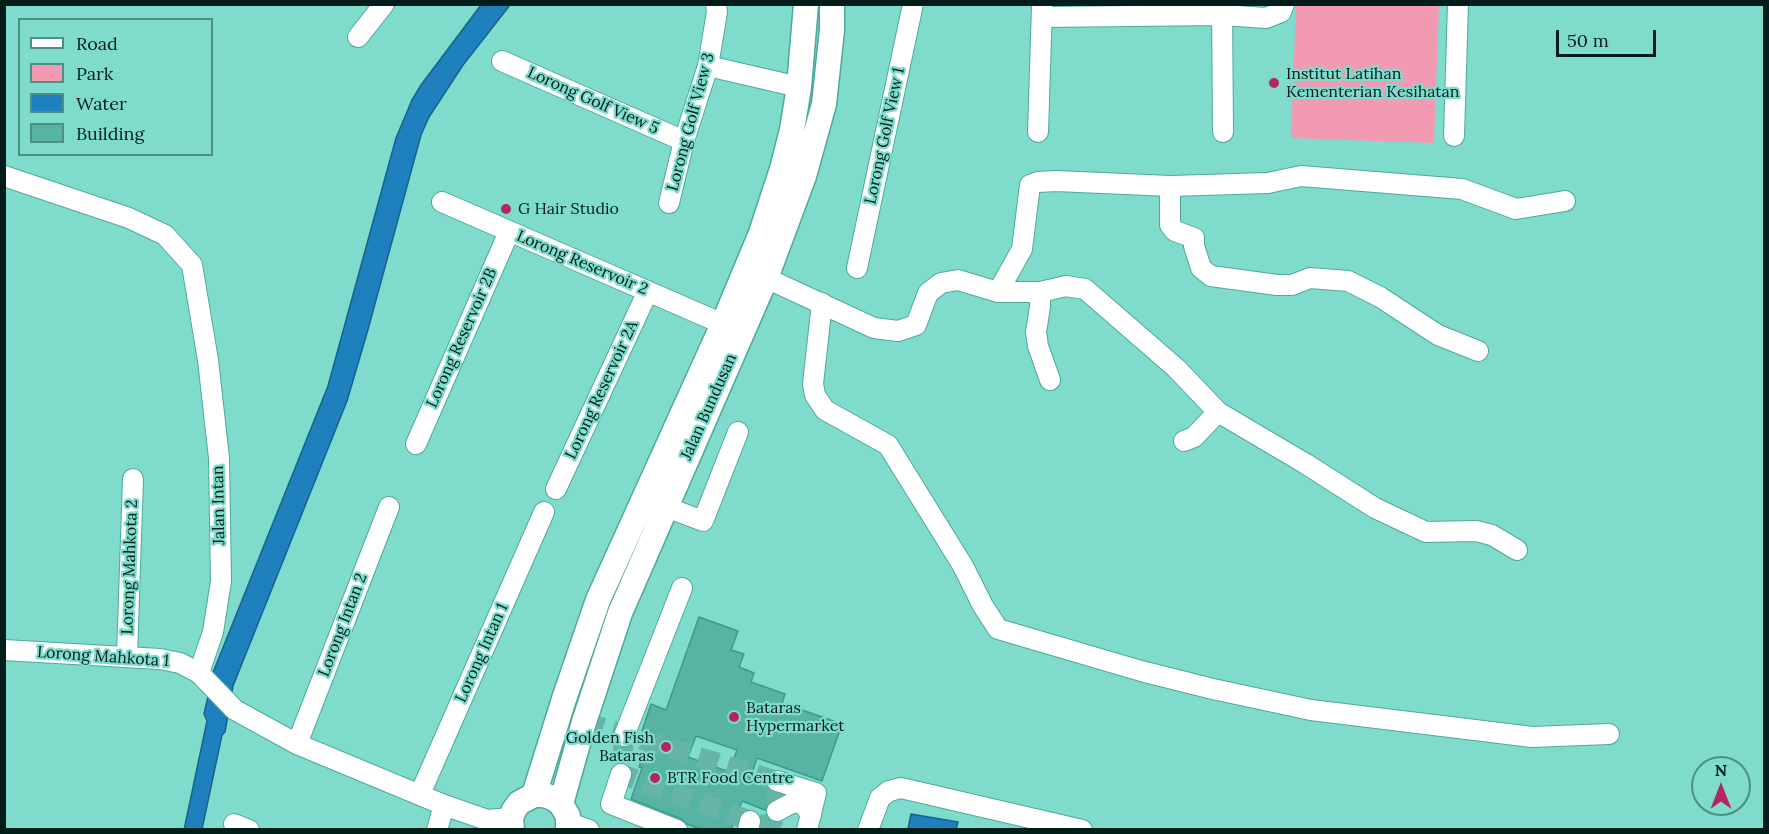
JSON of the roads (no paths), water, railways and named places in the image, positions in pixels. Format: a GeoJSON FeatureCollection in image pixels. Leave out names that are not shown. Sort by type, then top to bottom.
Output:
{"type":"FeatureCollection","features":[{"type":"Feature","properties":{"kind":"main road","name":"Jalan Bundusan"},"geometry":{"type":"LineString","coordinates":[[534,795],[598,600],[723,324],[761,233],[792,130],[799,87],[806,4]]}},
{"type":"Feature","properties":{"kind":"main road","name":"Jalan Bundusan"},"geometry":{"type":"LineString","coordinates":[[572,821],[584,722],[620,613],[766,278],[804,176],[824,104],[832,30],[832,4]]}},
{"type":"Feature","properties":{"kind":"main road"},"geometry":{"type":"LineString","coordinates":[[512,824],[514,810],[519,803],[534,795],[553,798],[572,821]]}},
{"type":"Feature","properties":{"kind":"street"},"geometry":{"type":"LineString","coordinates":[[358,37],[384,4]]}},
{"type":"Feature","properties":{"kind":"street","name":"Lorong Golf View 3"},"geometry":{"type":"LineString","coordinates":[[669,203],[684,141],[708,66],[717,12],[716,4]]}},
{"type":"Feature","properties":{"kind":"street","name":"Lorong Golf View 1"},"geometry":{"type":"LineString","coordinates":[[857,268],[912,4]]}},
{"type":"Feature","properties":{"kind":"street"},"geometry":{"type":"LineString","coordinates":[[1038,132],[1042,11],[1222,10],[1253,11],[1266,18],[1281,12],[1284,4]]}},
{"type":"Feature","properties":{"kind":"street"},"geometry":{"type":"LineString","coordinates":[[1454,136],[1458,4]]}},
{"type":"Feature","properties":{"kind":"street"},"geometry":{"type":"LineString","coordinates":[[1222,10],[1223,132]]}},
{"type":"Feature","properties":{"kind":"street","name":"Lorong Golf View 5"},"geometry":{"type":"LineString","coordinates":[[502,61],[684,141]]}},
{"type":"Feature","properties":{"kind":"street"},"geometry":{"type":"LineString","coordinates":[[708,66],[799,87]]}},
{"type":"Feature","properties":{"kind":"street","name":"Jalan Intan"},"geometry":{"type":"LineString","coordinates":[[4,176],[129,218],[165,236],[192,265],[208,360],[219,458],[221,581],[203,678]]}},
{"type":"Feature","properties":{"kind":"street"},"geometry":{"type":"LineString","coordinates":[[998,292],[1022,249],[1030,185],[1038,182],[1170,186],[1268,183],[1300,176],[1462,189],[1516,209],[1565,201]]}},
{"type":"Feature","properties":{"kind":"street"},"geometry":{"type":"LineString","coordinates":[[1170,186],[1170,225],[1175,231],[1194,238],[1194,246],[1201,268],[1211,276],[1278,285],[1292,285],[1310,278],[1348,281],[1397,307],[1438,335],[1478,351]]}},
{"type":"Feature","properties":{"kind":"street","name":"Lorong Reservoir 2"},"geometry":{"type":"LineString","coordinates":[[442,202],[723,324]]}},
{"type":"Feature","properties":{"kind":"street","name":"Lorong Reservoir 2B"},"geometry":{"type":"LineString","coordinates":[[416,444],[508,232]]}},
{"type":"Feature","properties":{"kind":"street"},"geometry":{"type":"LineString","coordinates":[[766,278],[874,328],[898,331],[916,325],[928,293],[941,282],[958,280],[998,292],[1040,292],[1066,286],[1085,289],[1176,368],[1218,412],[1375,508],[1426,532],[1476,531],[1492,535],[1517,550]]}},
{"type":"Feature","properties":{"kind":"street","name":"Lorong Reservoir 2A"},"geometry":{"type":"LineString","coordinates":[[556,489],[648,291]]}},
{"type":"Feature","properties":{"kind":"street"},"geometry":{"type":"LineString","coordinates":[[1040,292],[1036,332],[1038,346],[1050,380]]}},
{"type":"Feature","properties":{"kind":"street"},"geometry":{"type":"LineString","coordinates":[[822,303],[813,384],[815,395],[825,410],[888,445],[963,566],[983,606],[998,629],[1141,671],[1311,710],[1532,738],[1609,734]]}},
{"type":"Feature","properties":{"kind":"street"},"geometry":{"type":"LineString","coordinates":[[1184,441],[1194,437],[1218,412]]}},
{"type":"Feature","properties":{"kind":"street"},"geometry":{"type":"LineString","coordinates":[[666,507],[703,521],[738,432]]}},
{"type":"Feature","properties":{"kind":"street","name":"Lorong Mahkota 2"},"geometry":{"type":"LineString","coordinates":[[127,656],[133,479]]}},
{"type":"Feature","properties":{"kind":"street","name":"Lorong Intan 2"},"geometry":{"type":"LineString","coordinates":[[297,744],[389,507]]}},
{"type":"Feature","properties":{"kind":"street","name":"Lorong Intan 1"},"geometry":{"type":"LineString","coordinates":[[420,794],[544,512]]}},
{"type":"Feature","properties":{"kind":"street"},"geometry":{"type":"LineString","coordinates":[[624,736],[682,588]]}},
{"type":"Feature","properties":{"kind":"street","name":"Lorong Mahkota 1"},"geometry":{"type":"LineString","coordinates":[[4,650],[127,656],[170,661],[180,663],[203,678]]}},
{"type":"Feature","properties":{"kind":"street"},"geometry":{"type":"LineString","coordinates":[[203,678],[235,710],[297,744],[444,805],[487,820],[512,824]]}},
{"type":"Feature","properties":{"kind":"street"},"geometry":{"type":"LineString","coordinates":[[621,774],[611,804],[677,830]]}},
{"type":"Feature","properties":{"kind":"street"},"geometry":{"type":"LineString","coordinates":[[777,781],[816,793],[809,822]]}},
{"type":"Feature","properties":{"kind":"street"},"geometry":{"type":"LineString","coordinates":[[868,830],[880,798],[889,791],[902,788],[1051,826],[1082,830]]}},
{"type":"Feature","properties":{"kind":"street"},"geometry":{"type":"LineString","coordinates":[[777,811],[798,802],[805,806],[809,822]]}},
{"type":"Feature","properties":{"kind":"street"},"geometry":{"type":"LineString","coordinates":[[437,830],[444,805]]}},
{"type":"Feature","properties":{"kind":"water"},"geometry":{"type":"Polygon","coordinates":[[[481,5],[510,5],[463,65],[429,117],[421,135],[347,401],[233,686],[225,732],[222,735],[202,829],[184,830],[207,721],[204,714],[214,670],[328,386],[396,138],[421,85],[481,5]]]}},
{"type":"Feature","properties":{"kind":"water"},"geometry":{"type":"Polygon","coordinates":[[[911,814],[958,822],[956,829],[908,829],[911,814]]]}},
{"type":"Feature","properties":{"kind":"tunnel"},"geometry":{"type":"LineString","coordinates":[[584,722],[777,781],[777,811],[773,821],[765,826],[621,774],[624,736]]}},
{"type":"Feature","properties":{"kind":"place","name":"Institut Latihan Kementerian Kesihatan"},"geometry":{"type":"Point","coordinates":[1274,83]}},
{"type":"Feature","properties":{"kind":"place","name":"G Hair Studio"},"geometry":{"type":"Point","coordinates":[506,209]}},
{"type":"Feature","properties":{"kind":"place","name":"Bataras Hypermarket"},"geometry":{"type":"Point","coordinates":[734,717]}},
{"type":"Feature","properties":{"kind":"place","name":"Golden Fish Bataras"},"geometry":{"type":"Point","coordinates":[666,747]}},
{"type":"Feature","properties":{"kind":"place","name":"BTR Food Centre"},"geometry":{"type":"Point","coordinates":[655,778]}}]}
